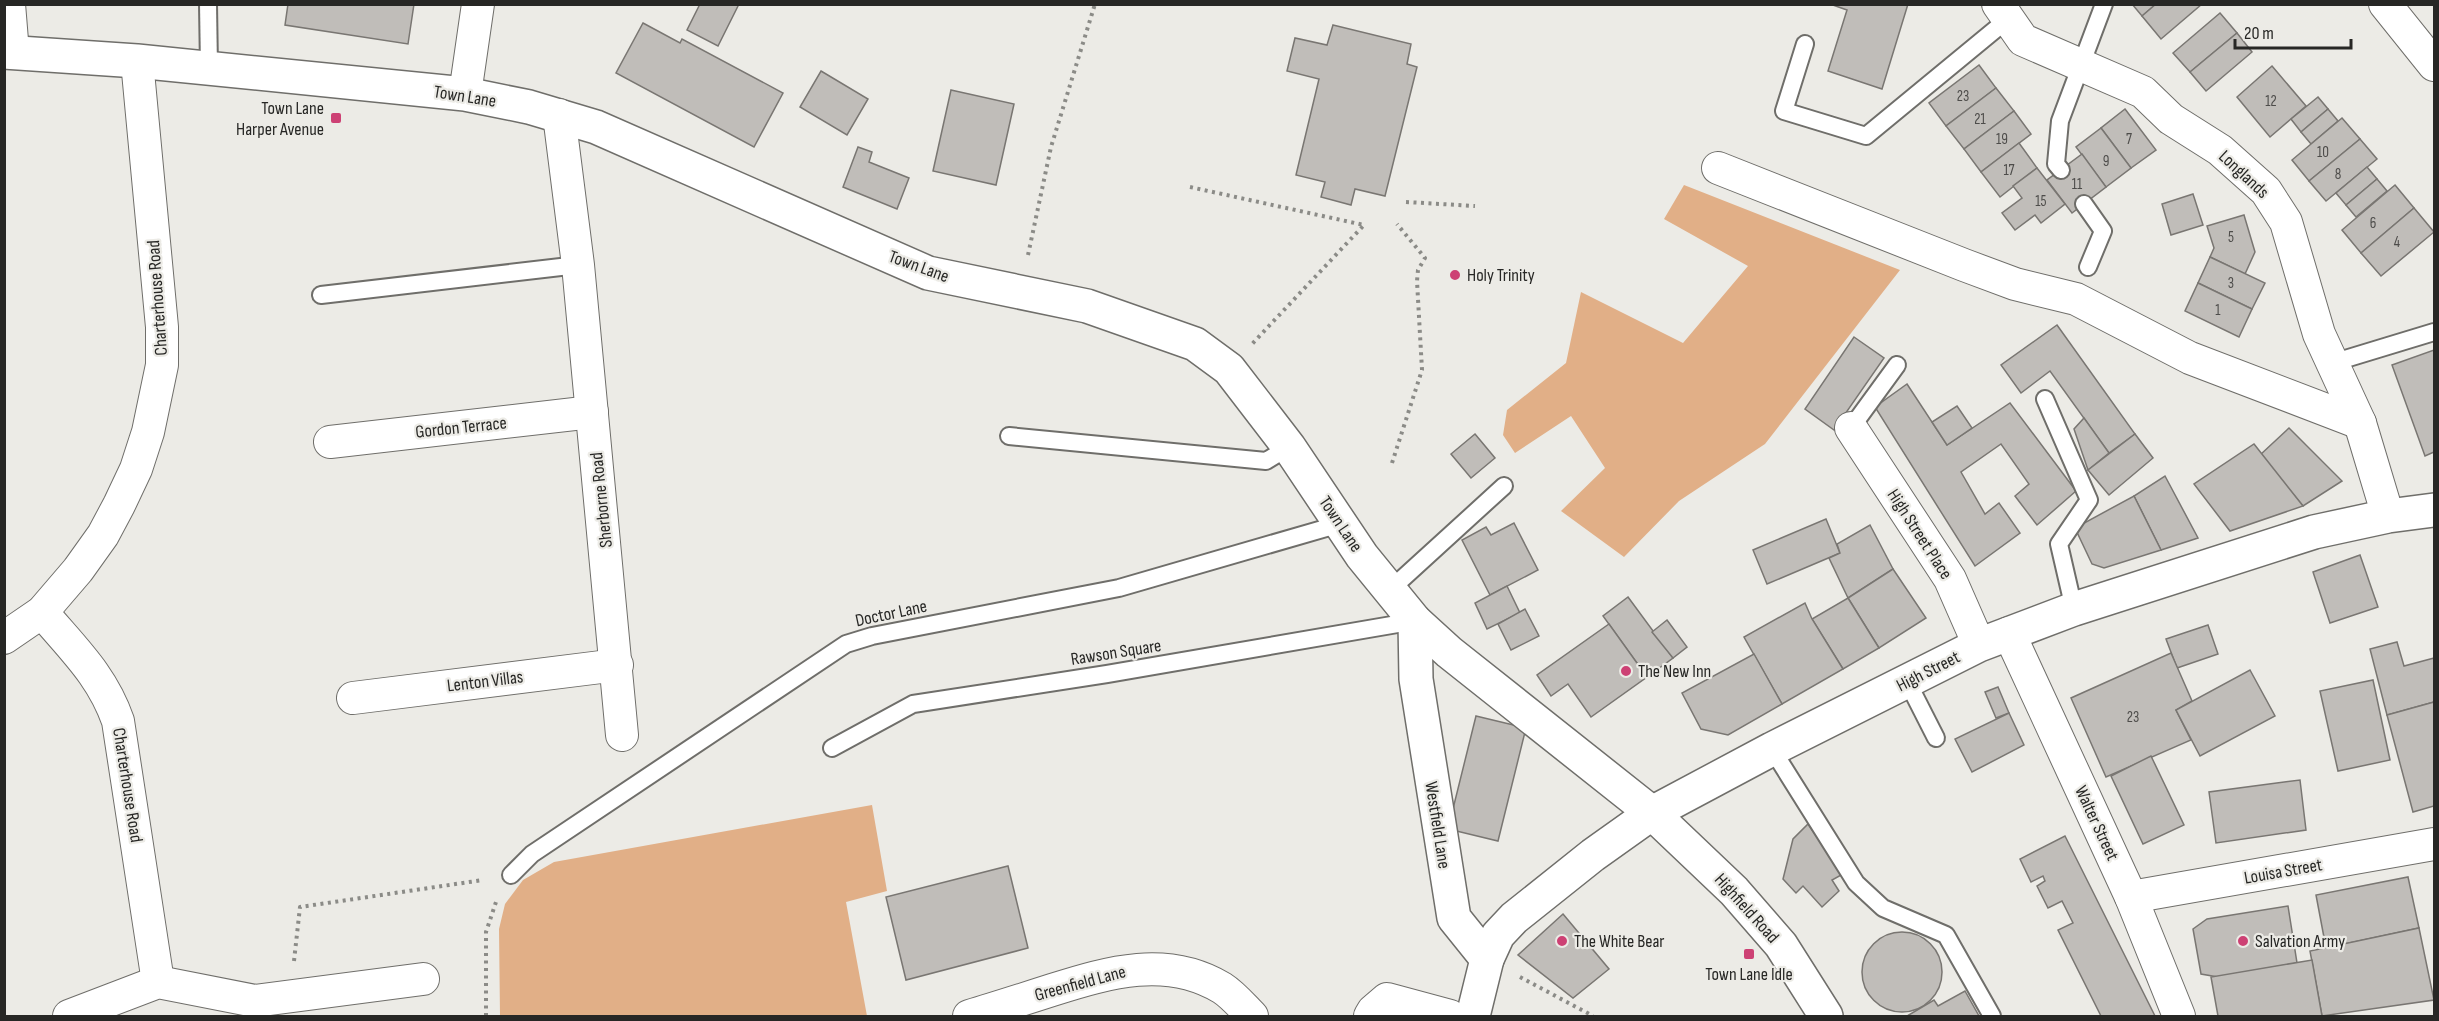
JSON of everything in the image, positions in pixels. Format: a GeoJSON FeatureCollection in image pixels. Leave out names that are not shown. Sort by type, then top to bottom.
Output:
{"type":"FeatureCollection","features":[{"type":"Feature","properties":{"kind":"street"},"geometry":{"type":"LineString","coordinates":[[9,4],[9,52]]}},
{"type":"Feature","properties":{"kind":"street"},"geometry":{"type":"LineString","coordinates":[[465,94],[478,4]]}},
{"type":"Feature","properties":{"kind":"street"},"geometry":{"type":"LineString","coordinates":[[2385,4],[2434,65]]}},
{"type":"Feature","properties":{"kind":"street","name":"Longlands"},"geometry":{"type":"LineString","coordinates":[[2003,12],[2023,39],[2143,92],[2171,119],[2220,150],[2266,191],[2286,222],[2319,334],[2360,423],[2388,516]]}},
{"type":"Feature","properties":{"kind":"street","name":"Town Lane"},"geometry":{"type":"LineString","coordinates":[[9,52],[137,61],[465,94],[559,115],[596,127],[928,273],[1087,306],[1195,344],[1229,369],[1289,447],[1362,556],[1415,621],[1449,652],[1652,813]]}},
{"type":"Feature","properties":{"kind":"street","name":"Charterhouse Road"},"geometry":{"type":"LineString","coordinates":[[4,638],[42,612],[78,570],[119,505],[136,469],[148,432],[162,365],[162,327],[137,61]]}},
{"type":"Feature","properties":{"kind":"street","name":"Sherborne Road"},"geometry":{"type":"LineString","coordinates":[[559,115],[578,265],[622,735]]}},
{"type":"Feature","properties":{"kind":"street"},"geometry":{"type":"LineString","coordinates":[[1718,168],[1974,269],[2015,284],[2076,299],[2190,358],[2360,423]]}},
{"type":"Feature","properties":{"kind":"street","name":"Gordon Terrace"},"geometry":{"type":"LineString","coordinates":[[330,441],[592,412]]}},
{"type":"Feature","properties":{"kind":"street","name":"High Street Place"},"geometry":{"type":"LineString","coordinates":[[1851,428],[1950,579],[1979,645]]}},
{"type":"Feature","properties":{"kind":"street","name":"High Street"},"geometry":{"type":"LineString","coordinates":[[1487,959],[1498,935],[1514,918],[1593,855],[1652,813],[1772,749],[1979,645],[2073,609],[2314,532],[2388,516],[2434,510]]}},
{"type":"Feature","properties":{"kind":"street","name":"Charterhouse Road"},"geometry":{"type":"LineString","coordinates":[[42,612],[99,680],[109,696],[118,721],[158,982]]}},
{"type":"Feature","properties":{"kind":"street","name":"Westfield Lane"},"geometry":{"type":"LineString","coordinates":[[1415,621],[1416,678],[1454,918],[1487,959]]}},
{"type":"Feature","properties":{"kind":"street","name":"Walter Street"},"geometry":{"type":"LineString","coordinates":[[2009,633],[2131,897],[2179,1017]]}},
{"type":"Feature","properties":{"kind":"street","name":"Lenton Villas"},"geometry":{"type":"LineString","coordinates":[[353,698],[617,665]]}},
{"type":"Feature","properties":{"kind":"street","name":"Highfield Road"},"geometry":{"type":"LineString","coordinates":[[1652,813],[1734,891],[1773,936],[1826,1017]]}},
{"type":"Feature","properties":{"kind":"street","name":"Louisa Street"},"geometry":{"type":"LineString","coordinates":[[2131,897],[2434,844]]}},
{"type":"Feature","properties":{"kind":"street"},"geometry":{"type":"LineString","coordinates":[[1473,1017],[1487,959]]}},
{"type":"Feature","properties":{"kind":"street","name":"Greenfield Lane"},"geometry":{"type":"LineString","coordinates":[[969,1017],[1102,974],[1136,969],[1169,970],[1222,988],[1252,1017]]}},
{"type":"Feature","properties":{"kind":"street"},"geometry":{"type":"LineString","coordinates":[[69,1017],[158,982],[255,1001],[423,980]]}},
{"type":"Feature","properties":{"kind":"street"},"geometry":{"type":"LineString","coordinates":[[1370,1017],[1373,1011],[1387,999],[1450,1017]]}},
{"type":"Feature","properties":{"kind":"lane"},"geometry":{"type":"LineString","coordinates":[[208,4],[209,68]]}},
{"type":"Feature","properties":{"kind":"lane"},"geometry":{"type":"LineString","coordinates":[[2061,170],[2056,164],[2060,121],[2104,4]]}},
{"type":"Feature","properties":{"kind":"lane"},"geometry":{"type":"LineString","coordinates":[[1804,44],[1784,111],[1866,136],[2003,12]]}},
{"type":"Feature","properties":{"kind":"lane"},"geometry":{"type":"LineString","coordinates":[[2084,204],[2103,231],[2088,267]]}},
{"type":"Feature","properties":{"kind":"lane"},"geometry":{"type":"LineString","coordinates":[[321,295],[578,265]]}},
{"type":"Feature","properties":{"kind":"lane"},"geometry":{"type":"LineString","coordinates":[[2332,363],[2434,332]]}},
{"type":"Feature","properties":{"kind":"lane"},"geometry":{"type":"LineString","coordinates":[[1851,428],[1898,365]]}},
{"type":"Feature","properties":{"kind":"lane"},"geometry":{"type":"LineString","coordinates":[[2045,399],[2089,500],[2059,544],[2073,609]]}},
{"type":"Feature","properties":{"kind":"lane"},"geometry":{"type":"LineString","coordinates":[[1009,436],[1266,461],[1289,447]]}},
{"type":"Feature","properties":{"kind":"lane"},"geometry":{"type":"LineString","coordinates":[[1391,589],[1504,486]]}},
{"type":"Feature","properties":{"kind":"lane","name":"Doctor Lane"},"geometry":{"type":"LineString","coordinates":[[511,876],[532,854],[846,644],[872,636],[1119,588],[1340,524]]}},
{"type":"Feature","properties":{"kind":"lane","name":"Rawson Square"},"geometry":{"type":"LineString","coordinates":[[832,748],[913,704],[1107,674],[1415,621]]}},
{"type":"Feature","properties":{"kind":"lane"},"geometry":{"type":"LineString","coordinates":[[1907,681],[1936,738]]}},
{"type":"Feature","properties":{"kind":"lane"},"geometry":{"type":"LineString","coordinates":[[1772,749],[1856,883],[1883,908],[1946,935],[1992,1017]]}},
{"type":"Feature","properties":{"kind":"path"},"geometry":{"type":"LineString","coordinates":[[1019,293],[1051,147],[1095,4]]}},
{"type":"Feature","properties":{"kind":"path"},"geometry":{"type":"LineString","coordinates":[[1190,188],[1364,225],[1229,369]]}},
{"type":"Feature","properties":{"kind":"path"},"geometry":{"type":"LineString","coordinates":[[1406,202],[1475,206]]}},
{"type":"Feature","properties":{"kind":"path"},"geometry":{"type":"LineString","coordinates":[[1392,463],[1422,370],[1417,281],[1418,270],[1425,258],[1397,224]]}},
{"type":"Feature","properties":{"kind":"path"},"geometry":{"type":"LineString","coordinates":[[290,997],[300,907],[511,876]]}},
{"type":"Feature","properties":{"kind":"path"},"geometry":{"type":"LineString","coordinates":[[486,1017],[486,932],[495,904],[511,876]]}},
{"type":"Feature","properties":{"kind":"path"},"geometry":{"type":"LineString","coordinates":[[1487,959],[1593,1017]]}},
{"type":"Feature","properties":{"kind":"shaded area"},"geometry":{"type":"Polygon","coordinates":[[[1684,185],[1900,270],[1765,444],[1679,501],[1624,557],[1561,511],[1605,468],[1571,416],[1515,453],[1503,435],[1507,410],[1566,363],[1581,292],[1683,343],[1748,266],[1664,219],[1684,185]]]}},
{"type":"Feature","properties":{"kind":"shaded area"},"geometry":{"type":"Polygon","coordinates":[[[872,805],[887,891],[846,902],[867,1016],[500,1016],[499,929],[505,904],[523,880],[554,862],[872,805]]]}},
{"type":"Feature","properties":{"kind":"building"},"geometry":{"type":"Polygon","coordinates":[[[288,4],[414,4],[408,44],[285,25],[288,4]]]}},
{"type":"Feature","properties":{"kind":"building"},"geometry":{"type":"Polygon","coordinates":[[[700,4],[739,4],[718,46],[687,30],[700,4]]]}},
{"type":"Feature","properties":{"kind":"building"},"geometry":{"type":"Polygon","coordinates":[[[1830,4],[1908,4],[1882,89],[1828,71],[1847,10],[1830,4]]]}},
{"type":"Feature","properties":{"kind":"building"},"geometry":{"type":"Polygon","coordinates":[[[2132,4],[2156,4],[2142,16],[2132,4]]]}},
{"type":"Feature","properties":{"kind":"building"},"geometry":{"type":"Polygon","coordinates":[[[2156,4],[2202,4],[2161,39],[2142,16],[2156,4]]]}},
{"type":"Feature","properties":{"kind":"building"},"geometry":{"type":"Polygon","coordinates":[[[2220,13],[2237,33],[2190,72],[2173,53],[2220,13]]]}},
{"type":"Feature","properties":{"kind":"building"},"geometry":{"type":"Polygon","coordinates":[[[643,23],[680,43],[682,39],[783,93],[754,147],[616,73],[643,23]]]}},
{"type":"Feature","properties":{"kind":"building"},"geometry":{"type":"Polygon","coordinates":[[[1333,25],[1411,44],[1407,64],[1417,67],[1385,196],[1355,189],[1351,205],[1321,197],[1325,182],[1296,175],[1319,79],[1287,71],[1295,38],[1327,45],[1333,25]]]}},
{"type":"Feature","properties":{"kind":"building"},"geometry":{"type":"Polygon","coordinates":[[[2237,33],[2252,52],[2206,91],[2190,72],[2237,33]]]}},
{"type":"Feature","properties":{"kind":"building"},"geometry":{"type":"Polygon","coordinates":[[[1979,65],[1996,88],[1946,126],[1929,103],[1979,65]]]}},
{"type":"Feature","properties":{"kind":"building"},"geometry":{"type":"Polygon","coordinates":[[[2272,66],[2306,106],[2270,137],[2237,97],[2272,66]]]}},
{"type":"Feature","properties":{"kind":"building"},"geometry":{"type":"Polygon","coordinates":[[[821,71],[868,99],[847,135],[800,107],[821,71]]]}},
{"type":"Feature","properties":{"kind":"building"},"geometry":{"type":"Polygon","coordinates":[[[1996,88],[2014,111],[1964,149],[1946,126],[1996,88]]]}},
{"type":"Feature","properties":{"kind":"building"},"geometry":{"type":"Polygon","coordinates":[[[951,90],[1014,104],[996,185],[933,171],[951,90]]]}},
{"type":"Feature","properties":{"kind":"building"},"geometry":{"type":"Polygon","coordinates":[[[2318,97],[2328,109],[2301,132],[2291,119],[2318,97]]]}},
{"type":"Feature","properties":{"kind":"building"},"geometry":{"type":"Polygon","coordinates":[[[2125,109],[2156,150],[2131,168],[2101,128],[2125,109]]]}},
{"type":"Feature","properties":{"kind":"building"},"geometry":{"type":"Polygon","coordinates":[[[2328,109],[2338,121],[2311,144],[2301,132],[2328,109]]]}},
{"type":"Feature","properties":{"kind":"building"},"geometry":{"type":"Polygon","coordinates":[[[2014,111],[2031,134],[1981,172],[1964,149],[2014,111]]]}},
{"type":"Feature","properties":{"kind":"building"},"geometry":{"type":"Polygon","coordinates":[[[2342,118],[2360,139],[2309,181],[2292,160],[2342,118]]]}},
{"type":"Feature","properties":{"kind":"building"},"geometry":{"type":"Polygon","coordinates":[[[2101,128],[2131,168],[2106,187],[2076,147],[2101,128]]]}},
{"type":"Feature","properties":{"kind":"building"},"geometry":{"type":"Polygon","coordinates":[[[2360,139],[2377,159],[2326,201],[2309,181],[2360,139]]]}},
{"type":"Feature","properties":{"kind":"building"},"geometry":{"type":"Polygon","coordinates":[[[2019,143],[2037,168],[2000,197],[1981,172],[2019,143]]]}},
{"type":"Feature","properties":{"kind":"building"},"geometry":{"type":"Polygon","coordinates":[[[858,147],[872,152],[869,162],[909,178],[897,209],[843,187],[858,147]]]}},
{"type":"Feature","properties":{"kind":"building"},"geometry":{"type":"Polygon","coordinates":[[[2082,154],[2106,187],[2072,213],[2047,180],[2082,154]]]}},
{"type":"Feature","properties":{"kind":"building"},"geometry":{"type":"Polygon","coordinates":[[[2367,167],[2377,179],[2346,205],[2336,193],[2367,167]]]}},
{"type":"Feature","properties":{"kind":"building"},"geometry":{"type":"Polygon","coordinates":[[[2037,168],[2065,204],[2041,223],[2035,215],[2015,230],[2002,213],[2022,198],[2013,186],[2037,168]]]}},
{"type":"Feature","properties":{"kind":"building"},"geometry":{"type":"Polygon","coordinates":[[[2377,179],[2387,191],[2356,217],[2346,205],[2377,179]]]}},
{"type":"Feature","properties":{"kind":"building"},"geometry":{"type":"Polygon","coordinates":[[[2395,185],[2414,208],[2361,253],[2342,230],[2395,185]]]}},
{"type":"Feature","properties":{"kind":"building"},"geometry":{"type":"Polygon","coordinates":[[[2193,194],[2203,225],[2171,235],[2162,204],[2193,194]]]}},
{"type":"Feature","properties":{"kind":"building"},"geometry":{"type":"Polygon","coordinates":[[[2414,208],[2434,232],[2381,276],[2361,253],[2414,208]]]}},
{"type":"Feature","properties":{"kind":"building"},"geometry":{"type":"Polygon","coordinates":[[[2244,215],[2255,252],[2245,274],[2210,257],[2214,248],[2207,226],[2244,215]]]}},
{"type":"Feature","properties":{"kind":"building"},"geometry":{"type":"Polygon","coordinates":[[[2210,257],[2265,283],[2252,309],[2198,283],[2210,257]]]}},
{"type":"Feature","properties":{"kind":"building"},"geometry":{"type":"Polygon","coordinates":[[[2198,283],[2252,309],[2239,337],[2185,311],[2198,283]]]}},
{"type":"Feature","properties":{"kind":"building"},"geometry":{"type":"Polygon","coordinates":[[[2057,325],[2135,434],[2109,453],[2050,371],[2021,393],[2001,365],[2057,325]]]}},
{"type":"Feature","properties":{"kind":"building"},"geometry":{"type":"Polygon","coordinates":[[[1854,337],[1884,358],[1834,430],[1805,409],[1854,337]]]}},
{"type":"Feature","properties":{"kind":"building"},"geometry":{"type":"Polygon","coordinates":[[[2434,350],[2434,452],[2425,456],[2392,365],[2434,350]]]}},
{"type":"Feature","properties":{"kind":"building"},"geometry":{"type":"Polygon","coordinates":[[[1907,384],[1947,445],[2010,403],[2076,491],[2037,525],[2015,496],[2029,484],[2001,444],[1961,472],[1985,514],[1999,503],[2020,533],[1975,566],[1875,407],[1907,384]]]}},
{"type":"Feature","properties":{"kind":"building"},"geometry":{"type":"Polygon","coordinates":[[[1957,406],[1972,428],[1947,445],[1932,422],[1957,406]]]}},
{"type":"Feature","properties":{"kind":"building"},"geometry":{"type":"Polygon","coordinates":[[[2084,418],[2109,453],[2088,470],[2074,429],[2084,418]]]}},
{"type":"Feature","properties":{"kind":"building"},"geometry":{"type":"Polygon","coordinates":[[[2289,428],[2342,481],[2303,506],[2260,455],[2289,428]]]}},
{"type":"Feature","properties":{"kind":"building"},"geometry":{"type":"Polygon","coordinates":[[[1475,434],[1495,458],[1471,478],[1451,454],[1475,434]]]}},
{"type":"Feature","properties":{"kind":"building"},"geometry":{"type":"Polygon","coordinates":[[[2135,434],[2153,458],[2109,495],[2088,470],[2135,434]]]}},
{"type":"Feature","properties":{"kind":"building"},"geometry":{"type":"Polygon","coordinates":[[[2254,444],[2303,506],[2230,531],[2194,484],[2254,444]]]}},
{"type":"Feature","properties":{"kind":"building"},"geometry":{"type":"Polygon","coordinates":[[[2165,476],[2198,538],[2161,550],[2134,496],[2165,476]]]}},
{"type":"Feature","properties":{"kind":"building"},"geometry":{"type":"Polygon","coordinates":[[[2134,496],[2161,550],[2104,568],[2092,564],[2075,528],[2134,496]]]}},
{"type":"Feature","properties":{"kind":"building"},"geometry":{"type":"Polygon","coordinates":[[[1826,519],[1840,553],[1767,584],[1753,550],[1826,519]]]}},
{"type":"Feature","properties":{"kind":"building"},"geometry":{"type":"Polygon","coordinates":[[[1514,523],[1538,570],[1490,595],[1462,540],[1486,527],[1491,535],[1514,523]]]}},
{"type":"Feature","properties":{"kind":"building"},"geometry":{"type":"Polygon","coordinates":[[[1870,525],[1893,569],[1848,598],[1829,558],[1840,553],[1837,544],[1870,525]]]}},
{"type":"Feature","properties":{"kind":"building"},"geometry":{"type":"Polygon","coordinates":[[[2360,555],[2378,607],[2330,623],[2313,572],[2360,555]]]}},
{"type":"Feature","properties":{"kind":"building"},"geometry":{"type":"Polygon","coordinates":[[[1893,569],[1926,618],[1879,648],[1848,598],[1893,569]]]}},
{"type":"Feature","properties":{"kind":"building"},"geometry":{"type":"Polygon","coordinates":[[[1507,586],[1520,613],[1487,629],[1475,603],[1507,586]]]}},
{"type":"Feature","properties":{"kind":"building"},"geometry":{"type":"Polygon","coordinates":[[[1628,597],[1673,658],[1647,677],[1603,616],[1628,597]]]}},
{"type":"Feature","properties":{"kind":"building"},"geometry":{"type":"Polygon","coordinates":[[[1848,598],[1879,648],[1843,669],[1812,619],[1848,598]]]}},
{"type":"Feature","properties":{"kind":"building"},"geometry":{"type":"Polygon","coordinates":[[[1805,603],[1812,619],[1843,669],[1782,704],[1744,637],[1805,603]]]}},
{"type":"Feature","properties":{"kind":"building"},"geometry":{"type":"Polygon","coordinates":[[[1525,609],[1539,636],[1511,650],[1498,624],[1525,609]]]}},
{"type":"Feature","properties":{"kind":"building"},"geometry":{"type":"Polygon","coordinates":[[[1667,620],[1687,647],[1673,658],[1652,632],[1667,620]]]}},
{"type":"Feature","properties":{"kind":"building"},"geometry":{"type":"Polygon","coordinates":[[[1609,624],[1647,677],[1591,717],[1568,684],[1551,696],[1537,675],[1609,624]]]}},
{"type":"Feature","properties":{"kind":"building"},"geometry":{"type":"Polygon","coordinates":[[[2208,625],[2218,654],[2177,668],[2166,639],[2208,625]]]}},
{"type":"Feature","properties":{"kind":"building"},"geometry":{"type":"Polygon","coordinates":[[[2397,642],[2404,666],[2434,658],[2434,702],[2387,715],[2370,649],[2397,642]]]}},
{"type":"Feature","properties":{"kind":"building"},"geometry":{"type":"Polygon","coordinates":[[[2171,653],[2192,701],[2176,710],[2191,740],[2106,777],[2071,698],[2171,653]]]}},
{"type":"Feature","properties":{"kind":"building"},"geometry":{"type":"Polygon","coordinates":[[[1754,654],[1782,704],[1728,735],[1701,729],[1682,693],[1754,654]]]}},
{"type":"Feature","properties":{"kind":"building"},"geometry":{"type":"Polygon","coordinates":[[[2250,670],[2275,716],[2200,756],[2176,710],[2250,670]]]}},
{"type":"Feature","properties":{"kind":"building"},"geometry":{"type":"Polygon","coordinates":[[[2373,680],[2390,760],[2338,771],[2320,691],[2373,680]]]}},
{"type":"Feature","properties":{"kind":"building"},"geometry":{"type":"Polygon","coordinates":[[[1998,687],[2009,713],[1996,718],[1985,692],[1998,687]]]}},
{"type":"Feature","properties":{"kind":"building"},"geometry":{"type":"Polygon","coordinates":[[[2434,702],[2434,806],[2413,812],[2387,715],[2434,702]]]}},
{"type":"Feature","properties":{"kind":"building"},"geometry":{"type":"Polygon","coordinates":[[[2009,713],[2024,745],[1972,772],[1955,739],[2009,713]]]}},
{"type":"Feature","properties":{"kind":"building"},"geometry":{"type":"Polygon","coordinates":[[[1476,716],[1526,728],[1498,841],[1448,829],[1476,716]]]}},
{"type":"Feature","properties":{"kind":"building"},"geometry":{"type":"Polygon","coordinates":[[[2151,756],[2184,825],[2143,844],[2111,776],[2151,756]]]}},
{"type":"Feature","properties":{"kind":"building"},"geometry":{"type":"Polygon","coordinates":[[[2300,780],[2306,830],[2216,843],[2209,792],[2300,780]]]}},
{"type":"Feature","properties":{"kind":"building"},"geometry":{"type":"Polygon","coordinates":[[[1808,824],[1843,874],[1832,880],[1839,891],[1822,907],[1803,886],[1796,893],[1783,879],[1793,839],[1808,824]]]}},
{"type":"Feature","properties":{"kind":"building"},"geometry":{"type":"Polygon","coordinates":[[[2065,836],[2155,1016],[2101,1016],[2058,930],[2073,923],[2062,901],[2048,908],[2037,886],[2045,881],[2043,876],[2031,882],[2020,859],[2065,836]]]}},
{"type":"Feature","properties":{"kind":"building"},"geometry":{"type":"Polygon","coordinates":[[[1008,866],[1028,948],[906,980],[886,897],[1008,866]]]}},
{"type":"Feature","properties":{"kind":"building"},"geometry":{"type":"Polygon","coordinates":[[[2408,877],[2419,928],[2326,948],[2316,895],[2408,877]]]}},
{"type":"Feature","properties":{"kind":"building"},"geometry":{"type":"Polygon","coordinates":[[[2288,906],[2297,963],[2218,977],[2201,974],[2193,929],[2207,919],[2288,906]]]}},
{"type":"Feature","properties":{"kind":"building"},"geometry":{"type":"Polygon","coordinates":[[[1563,914],[1609,969],[1573,998],[1518,955],[1563,914]]]}},
{"type":"Feature","properties":{"kind":"building"},"geometry":{"type":"Polygon","coordinates":[[[2419,928],[2434,1000],[2322,1016],[2310,951],[2419,928]]]}},
{"type":"Feature","properties":{"kind":"building"},"geometry":{"type":"Polygon","coordinates":[[[1902,932],[1917,935],[1930,944],[1939,957],[1942,972],[1939,987],[1930,1000],[1917,1009],[1902,1012],[1887,1009],[1874,1000],[1865,987],[1862,972],[1865,957],[1874,944],[1887,935],[1902,932]]]}},
{"type":"Feature","properties":{"kind":"building"},"geometry":{"type":"Polygon","coordinates":[[[2312,960],[2322,1016],[2218,1016],[2211,977],[2312,960]]]}},
{"type":"Feature","properties":{"kind":"building"},"geometry":{"type":"Polygon","coordinates":[[[1965,991],[1979,1016],[1907,1016],[1934,1000],[1938,1006],[1965,991]]]}},
{"type":"Feature","properties":{"kind":"place","name":"Town Lane Harper Avenue"},"geometry":{"type":"Point","coordinates":[336,118]}},
{"type":"Feature","properties":{"kind":"place","name":"Holy Trinity"},"geometry":{"type":"Point","coordinates":[1455,275]}},
{"type":"Feature","properties":{"kind":"place","name":"The New Inn"},"geometry":{"type":"Point","coordinates":[1626,671]}},
{"type":"Feature","properties":{"kind":"place","name":"The White Bear"},"geometry":{"type":"Point","coordinates":[1562,941]}},
{"type":"Feature","properties":{"kind":"place","name":"Salvation Army"},"geometry":{"type":"Point","coordinates":[2243,941]}},
{"type":"Feature","properties":{"kind":"place","name":"Town Lane Idle"},"geometry":{"type":"Point","coordinates":[1749,954]}}]}
